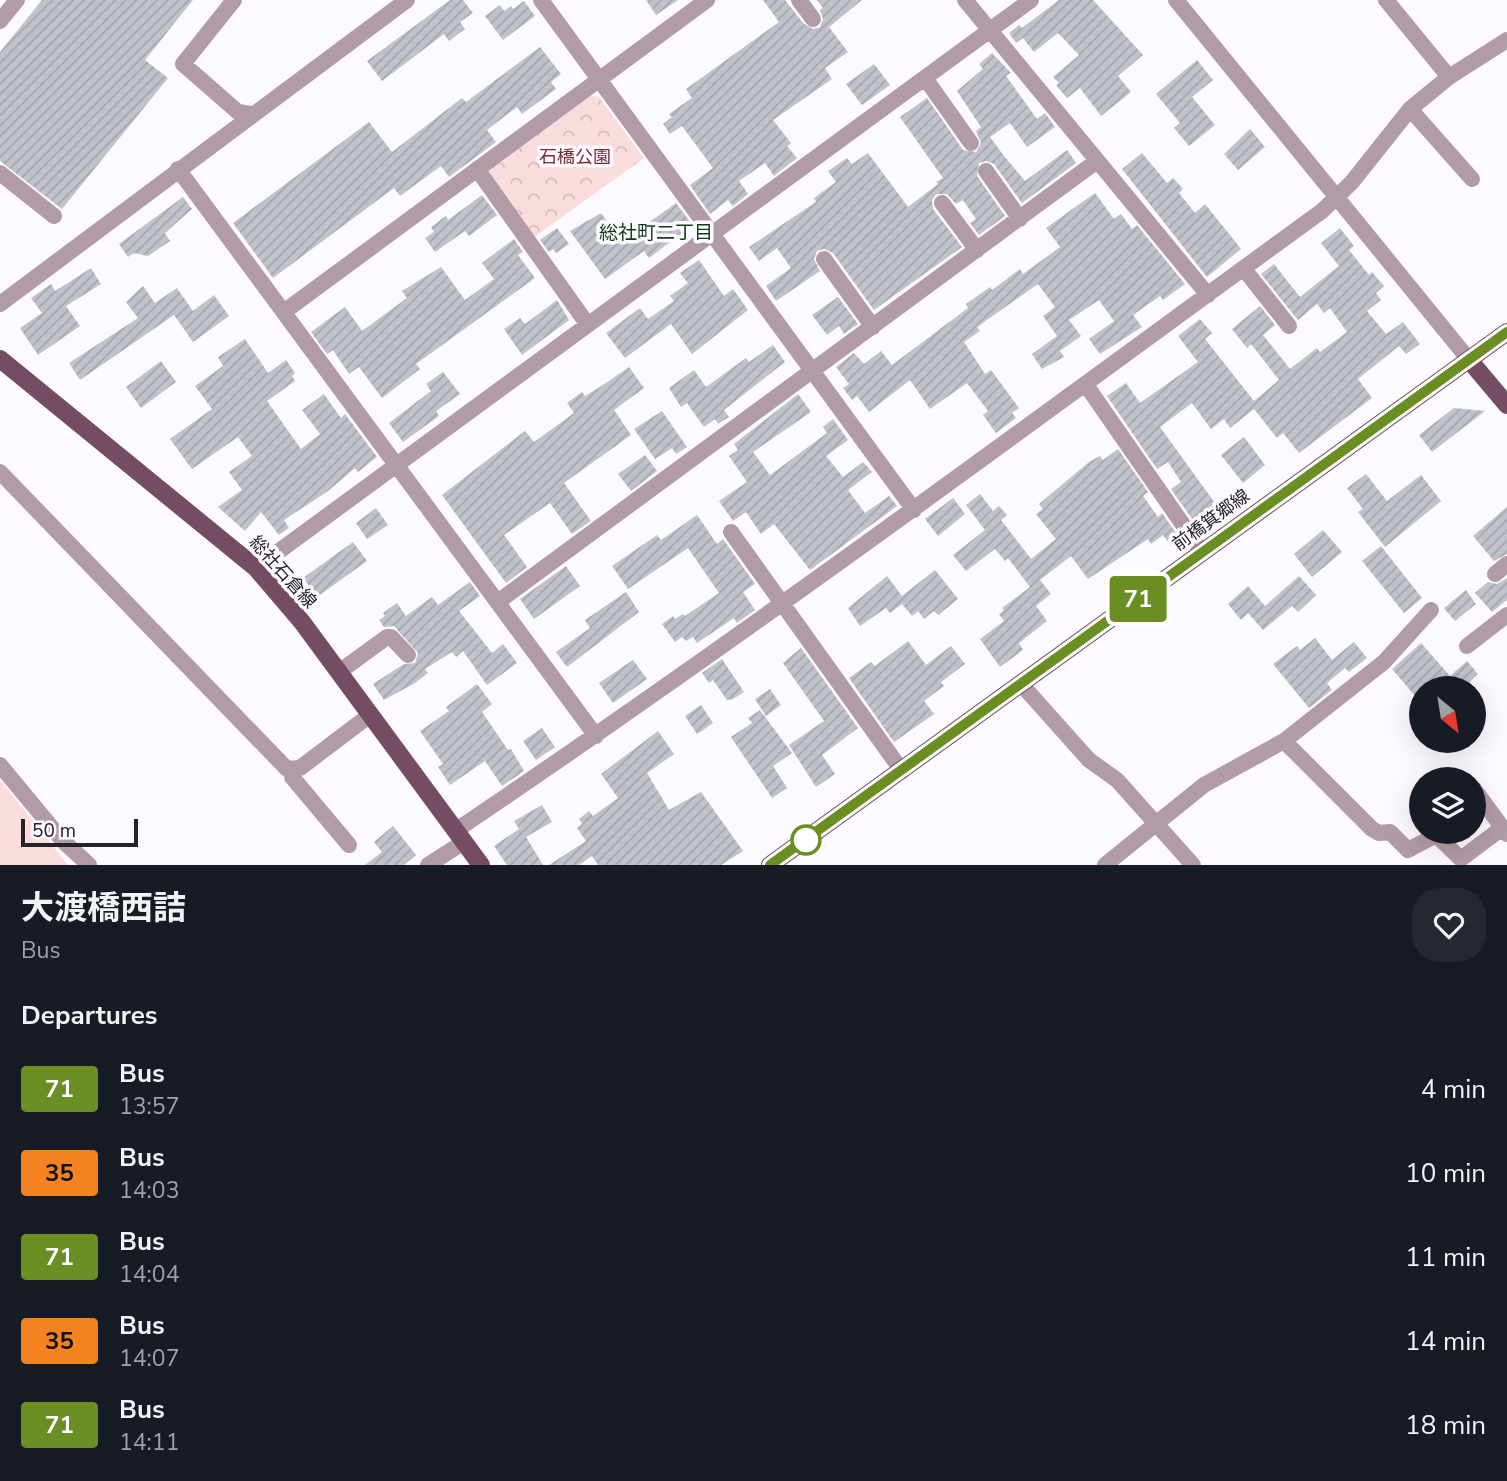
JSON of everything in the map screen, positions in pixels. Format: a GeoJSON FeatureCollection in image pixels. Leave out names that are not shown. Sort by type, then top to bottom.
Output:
{"type":"FeatureCollection","features":[{"type":"Feature","properties":{"kind":"main road","name":"前橋箕郷線"},"geometry":{"type":"LineString","coordinates":[[769,865],[1022,685],[1507,332]]}},
{"type":"Feature","properties":{"kind":"main road","name":"総社石倉線"},"geometry":{"type":"LineString","coordinates":[[0,359],[256,568],[339,672],[481,865]]}},
{"type":"Feature","properties":{"kind":"main road"},"geometry":{"type":"LineString","coordinates":[[1470,361],[1507,405]]}},
{"type":"Feature","properties":{"kind":"street"},"geometry":{"type":"LineString","coordinates":[[0,21],[17,0]]}},
{"type":"Feature","properties":{"kind":"street"},"geometry":{"type":"LineString","coordinates":[[234,0],[183,64],[238,112],[251,114]]}},
{"type":"Feature","properties":{"kind":"street"},"geometry":{"type":"LineString","coordinates":[[0,304],[407,0]]}},
{"type":"Feature","properties":{"kind":"street"},"geometry":{"type":"LineString","coordinates":[[541,0],[914,510]]}},
{"type":"Feature","properties":{"kind":"street"},"geometry":{"type":"LineString","coordinates":[[285,311],[600,79],[688,6],[707,0]]}},
{"type":"Feature","properties":{"kind":"street"},"geometry":{"type":"LineString","coordinates":[[799,0],[813,19]]}},
{"type":"Feature","properties":{"kind":"street"},"geometry":{"type":"LineString","coordinates":[[964,0],[1208,295]]}},
{"type":"Feature","properties":{"kind":"street"},"geometry":{"type":"LineString","coordinates":[[256,568],[1031,0]]}},
{"type":"Feature","properties":{"kind":"street"},"geometry":{"type":"LineString","coordinates":[[1176,0],[1470,361]]}},
{"type":"Feature","properties":{"kind":"street"},"geometry":{"type":"LineString","coordinates":[[1386,0],[1449,78]]}},
{"type":"Feature","properties":{"kind":"street"},"geometry":{"type":"LineString","coordinates":[[428,865],[459,836],[914,510],[1322,211],[1352,182],[1410,109],[1449,78],[1507,40]]}},
{"type":"Feature","properties":{"kind":"street"},"geometry":{"type":"LineString","coordinates":[[925,78],[971,143]]}},
{"type":"Feature","properties":{"kind":"street"},"geometry":{"type":"LineString","coordinates":[[1410,109],[1472,179]]}},
{"type":"Feature","properties":{"kind":"street"},"geometry":{"type":"LineString","coordinates":[[499,601],[1097,161]]}},
{"type":"Feature","properties":{"kind":"street"},"geometry":{"type":"LineString","coordinates":[[178,169],[596,736]]}},
{"type":"Feature","properties":{"kind":"street"},"geometry":{"type":"LineString","coordinates":[[477,169],[588,325]]}},
{"type":"Feature","properties":{"kind":"street"},"geometry":{"type":"LineString","coordinates":[[986,171],[1020,219]]}},
{"type":"Feature","properties":{"kind":"street"},"geometry":{"type":"LineString","coordinates":[[0,173],[54,216]]}},
{"type":"Feature","properties":{"kind":"street"},"geometry":{"type":"LineString","coordinates":[[942,203],[977,250]]}},
{"type":"Feature","properties":{"kind":"street"},"geometry":{"type":"LineString","coordinates":[[824,259],[873,327]]}},
{"type":"Feature","properties":{"kind":"street"},"geometry":{"type":"LineString","coordinates":[[1244,269],[1289,326]]}},
{"type":"Feature","properties":{"kind":"street"},"geometry":{"type":"LineString","coordinates":[[1086,385],[1202,552]]}},
{"type":"Feature","properties":{"kind":"street"},"geometry":{"type":"LineString","coordinates":[[0,472],[284,766],[292,771]]}},
{"type":"Feature","properties":{"kind":"street"},"geometry":{"type":"LineString","coordinates":[[732,532],[902,771]]}},
{"type":"Feature","properties":{"kind":"street"},"geometry":{"type":"LineString","coordinates":[[1105,865],[1157,827],[1204,785],[1284,741],[1391,655],[1431,610]]}},
{"type":"Feature","properties":{"kind":"street"},"geometry":{"type":"LineString","coordinates":[[1467,646],[1507,615]]}},
{"type":"Feature","properties":{"kind":"street"},"geometry":{"type":"LineString","coordinates":[[339,672],[391,637],[408,655]]}},
{"type":"Feature","properties":{"kind":"street"},"geometry":{"type":"LineString","coordinates":[[1022,685],[1089,760],[1116,780],[1193,865]]}},
{"type":"Feature","properties":{"kind":"street"},"geometry":{"type":"LineString","coordinates":[[292,771],[310,761],[370,715]]}},
{"type":"Feature","properties":{"kind":"street"},"geometry":{"type":"LineString","coordinates":[[1284,741],[1373,829],[1379,833],[1390,832],[1408,850],[1436,835],[1461,859],[1505,831],[1486,805]]}},
{"type":"Feature","properties":{"kind":"street"},"geometry":{"type":"LineString","coordinates":[[0,765],[62,841],[89,865]]}},
{"type":"Feature","properties":{"kind":"street"},"geometry":{"type":"LineString","coordinates":[[292,771],[292,777],[349,845]]}},
{"type":"Feature","properties":{"kind":"green space","name":"石橋公園"},"geometry":{"type":"Polygon","coordinates":[[[590,95],[599,97],[644,158],[533,238],[488,177],[489,169],[590,95]]]}},
{"type":"Feature","properties":{"kind":"green space"},"geometry":{"type":"Polygon","coordinates":[[[0,780],[68,865],[0,865],[0,780]]]}},
{"type":"Feature","properties":{"kind":"building"},"geometry":{"type":"Polygon","coordinates":[[[42,0],[193,0],[145,60],[168,78],[62,209],[0,161],[0,52],[42,0]]]}},
{"type":"Feature","properties":{"kind":"building"},"geometry":{"type":"Polygon","coordinates":[[[450,0],[463,0],[473,13],[460,22],[465,29],[449,41],[444,34],[382,81],[367,61],[450,0]]]}},
{"type":"Feature","properties":{"kind":"building"},"geometry":{"type":"Polygon","coordinates":[[[646,0],[678,0],[656,15],[646,0]]]}},
{"type":"Feature","properties":{"kind":"building"},"geometry":{"type":"Polygon","coordinates":[[[763,0],[785,0],[803,23],[813,29],[820,27],[823,19],[820,10],[823,8],[817,0],[862,0],[829,27],[848,52],[825,68],[832,79],[773,120],[791,143],[787,146],[797,158],[774,176],[765,163],[739,181],[748,194],[733,206],[728,200],[710,214],[690,185],[713,168],[682,126],[670,134],[663,124],[672,117],[669,114],[692,98],[686,89],[779,22],[763,0]]]}},
{"type":"Feature","properties":{"kind":"building"},"geometry":{"type":"Polygon","coordinates":[[[1059,0],[1093,0],[1143,55],[1118,76],[1131,92],[1101,116],[1080,88],[1067,98],[1056,85],[1059,83],[1053,77],[1079,55],[1058,33],[1034,52],[1023,38],[1016,43],[1009,33],[1019,25],[1022,28],[1059,0]]]}},
{"type":"Feature","properties":{"kind":"building"},"geometry":{"type":"Polygon","coordinates":[[[524,1],[535,16],[503,40],[485,16],[500,5],[504,11],[511,6],[513,9],[524,1]]]}},
{"type":"Feature","properties":{"kind":"building"},"geometry":{"type":"Polygon","coordinates":[[[540,47],[561,74],[551,82],[556,89],[522,114],[517,107],[487,130],[496,142],[449,177],[441,166],[400,196],[394,188],[273,278],[233,223],[369,122],[392,152],[462,98],[466,102],[540,47]]]}},
{"type":"Feature","properties":{"kind":"building"},"geometry":{"type":"Polygon","coordinates":[[[992,53],[1011,73],[1006,76],[1037,119],[1045,113],[1055,127],[1027,147],[1010,123],[990,137],[1004,156],[1025,181],[1067,150],[1076,163],[1022,203],[994,164],[986,161],[979,163],[977,176],[1005,216],[979,235],[970,223],[976,219],[963,200],[956,204],[947,194],[936,194],[932,200],[933,209],[962,247],[874,310],[833,253],[824,249],[817,251],[814,259],[820,271],[776,301],[766,286],[791,268],[777,248],[759,261],[749,247],[816,202],[814,198],[836,182],[828,171],[847,158],[852,164],[868,153],[908,207],[938,184],[936,182],[943,178],[900,117],[927,98],[963,150],[976,152],[981,143],[976,131],[981,127],[957,91],[983,69],[979,64],[992,53]]]}},
{"type":"Feature","properties":{"kind":"building"},"geometry":{"type":"Polygon","coordinates":[[[1197,60],[1213,80],[1192,97],[1215,125],[1189,146],[1174,128],[1180,123],[1156,94],[1197,60]]]}},
{"type":"Feature","properties":{"kind":"building"},"geometry":{"type":"Polygon","coordinates":[[[874,64],[890,85],[862,105],[846,84],[874,64]]]}},
{"type":"Feature","properties":{"kind":"building"},"geometry":{"type":"Polygon","coordinates":[[[1250,129],[1265,147],[1238,170],[1224,154],[1250,129]]]}},
{"type":"Feature","properties":{"kind":"building"},"geometry":{"type":"Polygon","coordinates":[[[1142,153],[1167,183],[1173,178],[1183,189],[1179,193],[1195,213],[1205,204],[1241,249],[1207,277],[1122,169],[1142,153]]]}},
{"type":"Feature","properties":{"kind":"building"},"geometry":{"type":"Polygon","coordinates":[[[1095,193],[1114,219],[1121,214],[1132,229],[1137,225],[1185,284],[1163,300],[1160,296],[1133,315],[1142,327],[1100,354],[1089,339],[1114,321],[1099,300],[1069,320],[1081,336],[1060,351],[1064,357],[1042,369],[1032,354],[1057,336],[1043,316],[1055,307],[1038,284],[977,327],[980,331],[964,342],[985,374],[991,370],[1019,408],[1012,413],[1016,418],[996,433],[983,415],[988,411],[967,383],[930,409],[910,380],[869,412],[857,396],[852,400],[843,388],[849,384],[836,367],[854,353],[864,364],[881,351],[892,365],[968,308],[966,304],[990,287],[992,290],[1020,269],[1023,274],[1060,247],[1046,228],[1095,193]]]}},
{"type":"Feature","properties":{"kind":"building"},"geometry":{"type":"Polygon","coordinates":[[[482,195],[497,215],[469,236],[465,231],[435,252],[425,238],[434,232],[431,227],[446,216],[448,220],[482,195]]]}},
{"type":"Feature","properties":{"kind":"building"},"geometry":{"type":"Polygon","coordinates":[[[183,197],[192,209],[165,233],[170,241],[148,256],[134,253],[128,257],[119,244],[183,197]]]}},
{"type":"Feature","properties":{"kind":"building"},"geometry":{"type":"Polygon","coordinates":[[[676,203],[691,223],[680,231],[682,233],[649,258],[644,251],[605,279],[570,231],[601,213],[622,242],[676,203]]]}},
{"type":"Feature","properties":{"kind":"building"},"geometry":{"type":"Polygon","coordinates":[[[557,228],[569,244],[556,253],[553,249],[549,252],[540,240],[557,228]]]}},
{"type":"Feature","properties":{"kind":"building"},"geometry":{"type":"Polygon","coordinates":[[[1340,228],[1354,246],[1349,250],[1369,275],[1372,272],[1384,286],[1376,293],[1381,300],[1367,311],[1386,334],[1403,322],[1420,344],[1406,354],[1399,346],[1358,379],[1372,398],[1299,453],[1283,433],[1277,438],[1254,409],[1230,428],[1224,419],[1211,429],[1192,403],[1160,427],[1220,510],[1197,526],[1171,489],[1181,482],[1168,462],[1157,469],[1107,396],[1126,383],[1140,403],[1198,362],[1178,336],[1200,319],[1212,333],[1205,339],[1254,401],[1279,380],[1251,344],[1247,348],[1232,329],[1260,306],[1275,325],[1263,335],[1290,369],[1317,348],[1320,352],[1347,332],[1330,308],[1324,313],[1317,304],[1298,320],[1261,274],[1274,264],[1300,297],[1339,266],[1321,243],[1340,228]]]}},
{"type":"Feature","properties":{"kind":"building"},"geometry":{"type":"Polygon","coordinates":[[[514,239],[523,252],[518,255],[535,278],[416,364],[420,369],[382,398],[359,367],[349,374],[333,350],[327,354],[311,332],[345,307],[362,331],[407,298],[402,291],[441,267],[465,300],[494,279],[482,263],[514,239]]]}},
{"type":"Feature","properties":{"kind":"building"},"geometry":{"type":"Polygon","coordinates":[[[699,260],[724,296],[733,289],[748,310],[692,354],[671,324],[625,358],[606,333],[640,308],[648,319],[674,301],[670,296],[688,283],[680,273],[699,260]]]}},
{"type":"Feature","properties":{"kind":"building"},"geometry":{"type":"Polygon","coordinates":[[[91,268],[101,284],[66,306],[80,326],[38,355],[20,328],[42,313],[31,298],[51,284],[55,291],[91,268]]]}},
{"type":"Feature","properties":{"kind":"building"},"geometry":{"type":"Polygon","coordinates":[[[143,286],[155,303],[177,288],[193,311],[214,295],[229,316],[193,342],[174,315],[80,380],[69,363],[138,318],[126,302],[143,286]]]}},
{"type":"Feature","properties":{"kind":"building"},"geometry":{"type":"Polygon","coordinates":[[[838,297],[858,324],[844,334],[839,326],[827,335],[812,315],[838,297]]]}},
{"type":"Feature","properties":{"kind":"building"},"geometry":{"type":"Polygon","coordinates":[[[557,300],[569,320],[522,355],[504,329],[520,318],[525,324],[557,300]]]}},
{"type":"Feature","properties":{"kind":"building"},"geometry":{"type":"Polygon","coordinates":[[[245,339],[268,373],[286,360],[295,373],[292,376],[295,381],[267,401],[301,449],[320,434],[302,410],[324,394],[341,418],[345,414],[377,457],[358,472],[355,468],[328,491],[284,520],[289,528],[279,535],[261,512],[245,531],[218,507],[242,490],[229,472],[252,456],[238,437],[192,469],[170,439],[212,409],[195,386],[223,366],[218,357],[245,339]]]}},
{"type":"Feature","properties":{"kind":"building"},"geometry":{"type":"Polygon","coordinates":[[[773,345],[785,362],[724,410],[729,417],[718,424],[715,419],[704,427],[687,403],[681,407],[669,388],[694,370],[706,387],[746,358],[749,362],[773,345]]]}},
{"type":"Feature","properties":{"kind":"building"},"geometry":{"type":"Polygon","coordinates":[[[161,361],[176,382],[141,408],[126,387],[161,361]]]}},
{"type":"Feature","properties":{"kind":"building"},"geometry":{"type":"Polygon","coordinates":[[[629,367],[644,388],[614,410],[631,435],[564,483],[591,521],[572,534],[550,503],[504,535],[527,567],[506,583],[442,495],[525,431],[534,442],[574,413],[567,403],[582,392],[585,396],[629,367]]]}},
{"type":"Feature","properties":{"kind":"building"},"geometry":{"type":"Polygon","coordinates":[[[443,372],[460,394],[436,411],[439,416],[403,442],[389,423],[431,391],[426,384],[443,372]]]}},
{"type":"Feature","properties":{"kind":"building"},"geometry":{"type":"Polygon","coordinates":[[[798,394],[811,412],[753,452],[770,475],[827,433],[823,427],[833,419],[848,440],[826,456],[843,477],[863,462],[872,472],[848,490],[865,513],[889,496],[897,506],[810,570],[774,524],[761,534],[746,512],[733,521],[719,501],[747,482],[729,456],[738,450],[734,444],[798,394]]]}},
{"type":"Feature","properties":{"kind":"building"},"geometry":{"type":"Polygon","coordinates":[[[1454,408],[1485,411],[1432,452],[1419,435],[1454,408]]]}},
{"type":"Feature","properties":{"kind":"building"},"geometry":{"type":"Polygon","coordinates":[[[662,411],[687,447],[676,454],[672,448],[655,459],[634,429],[662,411]]]}},
{"type":"Feature","properties":{"kind":"building"},"geometry":{"type":"Polygon","coordinates":[[[1244,437],[1265,465],[1243,483],[1221,455],[1244,437]]]}},
{"type":"Feature","properties":{"kind":"building"},"geometry":{"type":"Polygon","coordinates":[[[1118,449],[1148,492],[1143,496],[1158,517],[1162,513],[1178,536],[1168,542],[1163,535],[1151,544],[1148,539],[1088,579],[1071,556],[1040,580],[1051,594],[1036,606],[1047,621],[1019,643],[1023,650],[1000,667],[980,639],[1004,621],[999,614],[1004,610],[1002,608],[1030,587],[1008,558],[1005,561],[995,549],[966,571],[953,555],[985,530],[966,505],[980,494],[993,511],[999,506],[1007,515],[1001,520],[1031,559],[1056,539],[1036,514],[1043,509],[1039,504],[1089,462],[1100,456],[1103,460],[1118,449]]]}},
{"type":"Feature","properties":{"kind":"building"},"geometry":{"type":"Polygon","coordinates":[[[645,455],[657,471],[631,491],[618,474],[645,455]]]}},
{"type":"Feature","properties":{"kind":"building"},"geometry":{"type":"Polygon","coordinates":[[[1366,474],[1387,501],[1421,475],[1441,501],[1385,547],[1358,512],[1363,509],[1347,488],[1366,474]]]}},
{"type":"Feature","properties":{"kind":"building"},"geometry":{"type":"Polygon","coordinates":[[[953,498],[965,514],[938,536],[925,519],[953,498]]]}},
{"type":"Feature","properties":{"kind":"building"},"geometry":{"type":"Polygon","coordinates":[[[1507,507],[1507,554],[1494,561],[1473,536],[1507,507]]]}},
{"type":"Feature","properties":{"kind":"building"},"geometry":{"type":"Polygon","coordinates":[[[376,508],[388,525],[367,539],[356,523],[376,508]]]}},
{"type":"Feature","properties":{"kind":"building"},"geometry":{"type":"Polygon","coordinates":[[[697,515],[717,544],[723,539],[755,584],[743,592],[755,610],[737,623],[734,618],[697,643],[693,637],[686,641],[682,637],[675,642],[662,624],[673,616],[675,619],[683,614],[685,616],[719,593],[688,548],[628,589],[612,566],[657,535],[661,540],[697,515]]]}},
{"type":"Feature","properties":{"kind":"building"},"geometry":{"type":"Polygon","coordinates":[[[1323,530],[1342,552],[1312,577],[1294,554],[1323,530]]]}},
{"type":"Feature","properties":{"kind":"building"},"geometry":{"type":"Polygon","coordinates":[[[353,542],[367,561],[317,597],[303,578],[353,542]]]}},
{"type":"Feature","properties":{"kind":"building"},"geometry":{"type":"Polygon","coordinates":[[[1381,546],[1422,598],[1404,613],[1362,561],[1381,546]]]}},
{"type":"Feature","properties":{"kind":"building"},"geometry":{"type":"Polygon","coordinates":[[[566,566],[580,586],[534,619],[520,599],[566,566]]]}},
{"type":"Feature","properties":{"kind":"building"},"geometry":{"type":"Polygon","coordinates":[[[935,570],[958,599],[938,615],[934,611],[924,619],[918,611],[912,616],[902,604],[890,613],[886,608],[860,626],[848,608],[887,576],[902,596],[935,570]]]}},
{"type":"Feature","properties":{"kind":"building"},"geometry":{"type":"Polygon","coordinates":[[[1299,576],[1316,595],[1298,612],[1292,606],[1263,630],[1248,613],[1241,620],[1228,604],[1248,586],[1265,606],[1299,576]]]}},
{"type":"Feature","properties":{"kind":"building"},"geometry":{"type":"Polygon","coordinates":[[[1507,578],[1507,600],[1492,612],[1475,593],[1488,582],[1497,584],[1507,578]]]}},
{"type":"Feature","properties":{"kind":"building"},"geometry":{"type":"Polygon","coordinates":[[[470,582],[480,596],[459,611],[492,653],[503,644],[517,663],[487,685],[463,651],[456,657],[452,652],[425,669],[428,673],[415,683],[384,700],[373,684],[404,664],[415,663],[418,653],[394,626],[384,627],[379,620],[385,616],[383,613],[397,603],[406,616],[432,597],[438,605],[470,582]]]}},
{"type":"Feature","properties":{"kind":"building"},"geometry":{"type":"Polygon","coordinates":[[[1466,590],[1476,604],[1455,621],[1444,608],[1466,590]]]}},
{"type":"Feature","properties":{"kind":"building"},"geometry":{"type":"Polygon","coordinates":[[[626,592],[639,612],[567,667],[556,652],[590,628],[585,620],[626,592]]]}},
{"type":"Feature","properties":{"kind":"building"},"geometry":{"type":"Polygon","coordinates":[[[1315,638],[1332,660],[1354,642],[1367,658],[1349,672],[1345,668],[1327,683],[1332,690],[1309,708],[1273,664],[1297,646],[1300,650],[1315,638]]]}},
{"type":"Feature","properties":{"kind":"building"},"geometry":{"type":"Polygon","coordinates":[[[908,641],[926,665],[951,646],[965,664],[941,682],[944,686],[924,701],[934,714],[894,742],[849,678],[871,662],[875,666],[908,641]]]}},
{"type":"Feature","properties":{"kind":"building"},"geometry":{"type":"Polygon","coordinates":[[[1421,643],[1450,676],[1409,676],[1409,689],[1392,669],[1421,643]]]}},
{"type":"Feature","properties":{"kind":"building"},"geometry":{"type":"Polygon","coordinates":[[[801,648],[858,728],[822,755],[835,774],[816,787],[789,745],[824,721],[783,663],[801,648]]]}},
{"type":"Feature","properties":{"kind":"building"},"geometry":{"type":"Polygon","coordinates":[[[722,659],[744,692],[733,699],[727,700],[713,680],[709,683],[702,673],[722,659]]]}},
{"type":"Feature","properties":{"kind":"building"},"geometry":{"type":"Polygon","coordinates":[[[633,660],[647,679],[613,703],[599,683],[633,660]]]}},
{"type":"Feature","properties":{"kind":"building"},"geometry":{"type":"Polygon","coordinates":[[[1467,661],[1478,674],[1476,676],[1450,676],[1467,661]]]}},
{"type":"Feature","properties":{"kind":"building"},"geometry":{"type":"Polygon","coordinates":[[[477,684],[492,704],[482,712],[508,750],[511,749],[524,771],[502,786],[485,761],[450,785],[438,767],[443,764],[420,731],[449,711],[446,707],[477,684]]]}},
{"type":"Feature","properties":{"kind":"building"},"geometry":{"type":"Polygon","coordinates":[[[770,689],[781,705],[766,716],[755,699],[770,689]]]}},
{"type":"Feature","properties":{"kind":"building"},"geometry":{"type":"Polygon","coordinates":[[[701,705],[713,723],[697,734],[685,716],[701,705]]]}},
{"type":"Feature","properties":{"kind":"building"},"geometry":{"type":"Polygon","coordinates":[[[760,710],[792,753],[773,766],[787,788],[772,798],[731,737],[752,723],[748,718],[760,710]]]}},
{"type":"Feature","properties":{"kind":"building"},"geometry":{"type":"Polygon","coordinates":[[[542,728],[555,747],[536,760],[523,741],[542,728]]]}},
{"type":"Feature","properties":{"kind":"building"},"geometry":{"type":"Polygon","coordinates":[[[658,731],[674,754],[647,773],[669,810],[701,792],[743,851],[721,865],[598,865],[592,856],[579,865],[549,865],[586,841],[577,828],[582,824],[579,819],[589,811],[593,816],[618,798],[601,774],[658,731]]]}},
{"type":"Feature","properties":{"kind":"building"},"geometry":{"type":"Polygon","coordinates":[[[542,805],[552,822],[526,837],[543,865],[507,865],[494,846],[519,829],[514,821],[542,805]]]}},
{"type":"Feature","properties":{"kind":"building"},"geometry":{"type":"Polygon","coordinates":[[[393,826],[416,855],[404,865],[365,865],[382,852],[374,842],[393,826]]]}},
{"type":"Feature","properties":{"kind":"bus line","name":"71"},"geometry":{"type":"LineString","coordinates":[[770,865],[1507,332]]}},
{"type":"Feature","properties":{"kind":"district","name":"総社町二丁目"},"geometry":{"type":"Point","coordinates":[656,233]}}]}
